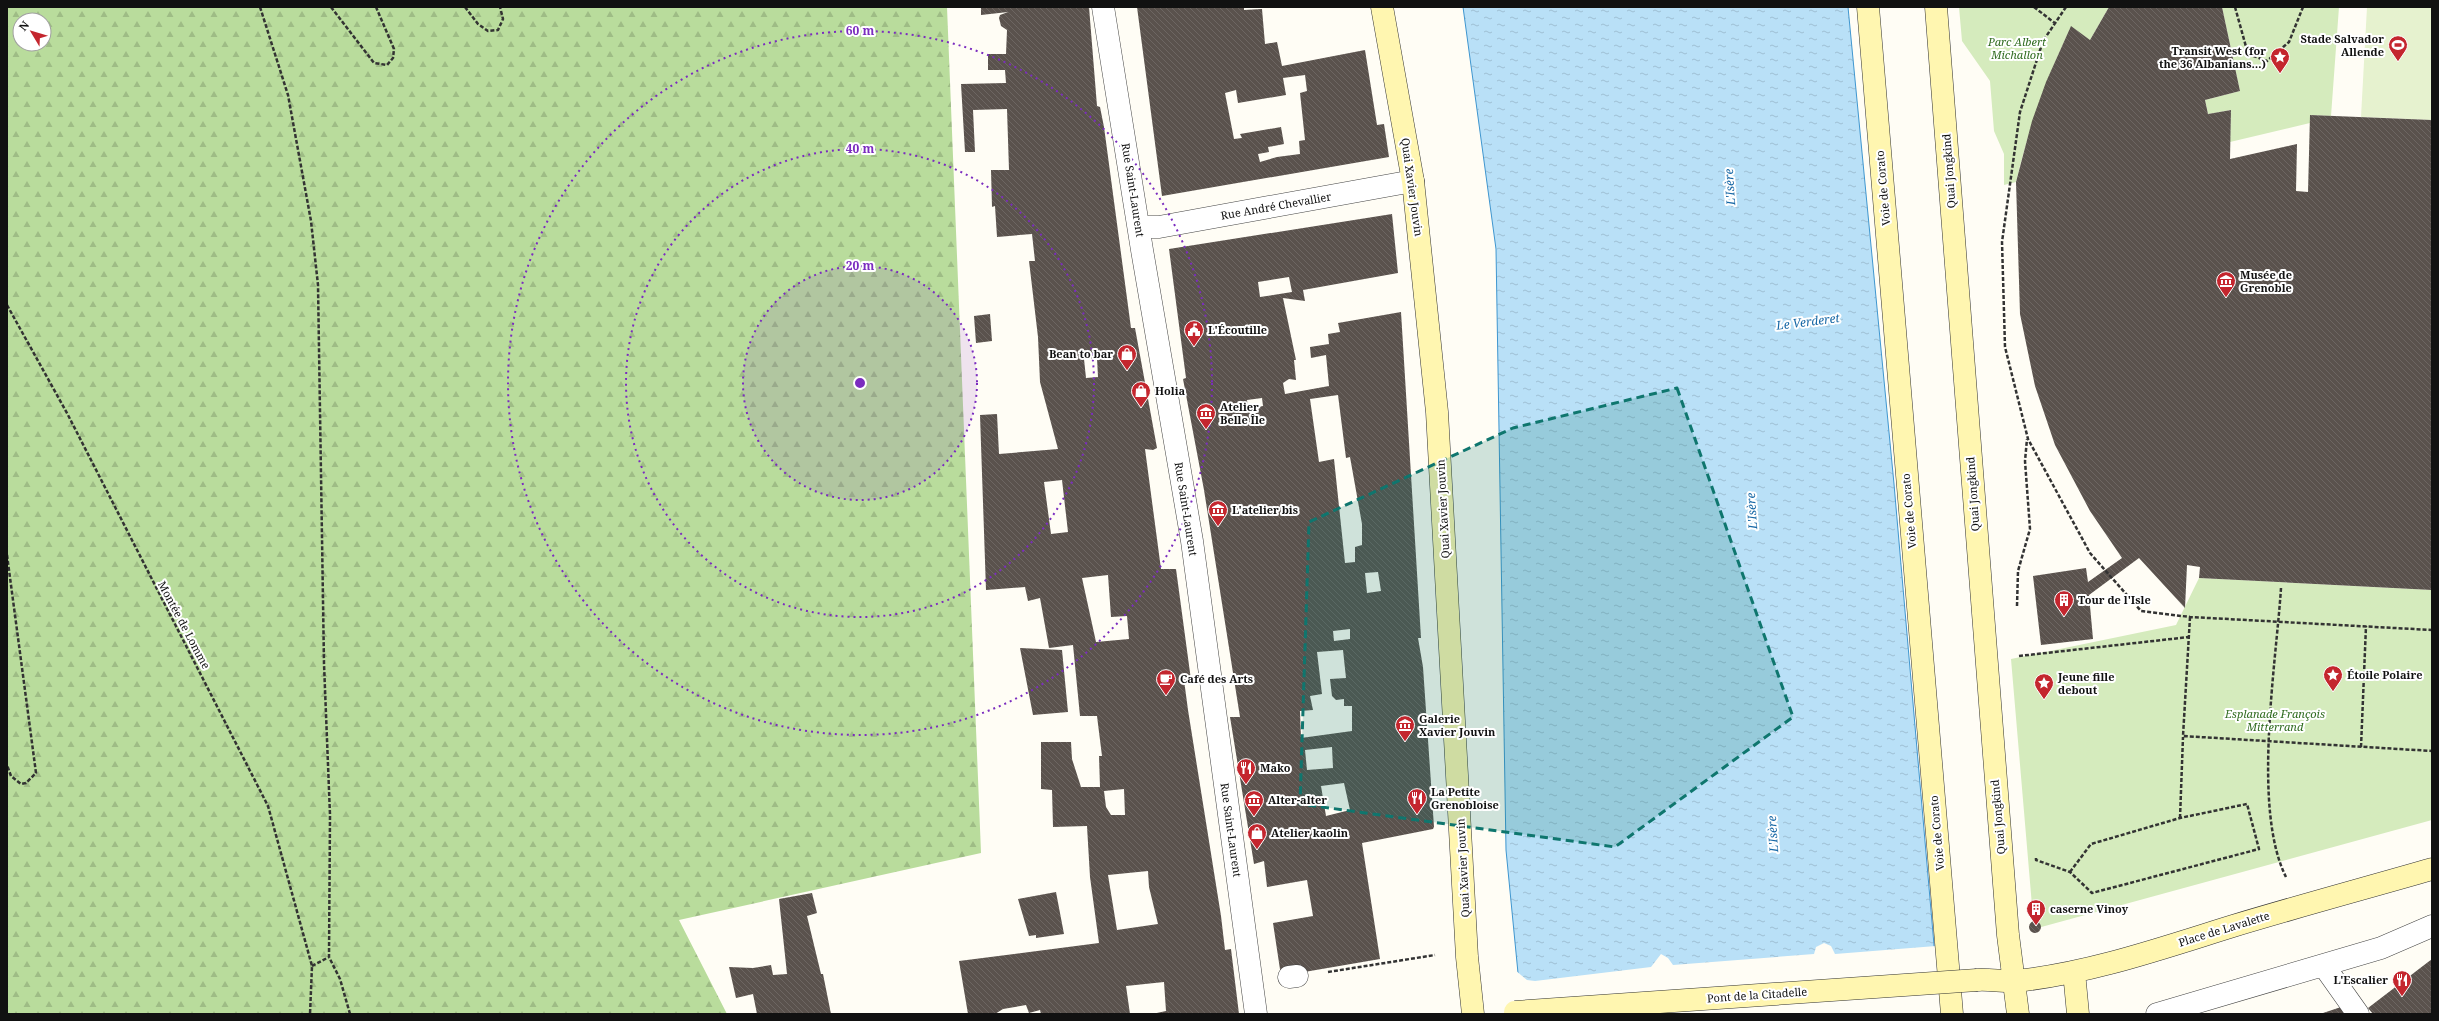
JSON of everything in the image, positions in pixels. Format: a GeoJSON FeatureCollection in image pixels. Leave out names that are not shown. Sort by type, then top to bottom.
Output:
{"type":"FeatureCollection","features":[{"type":"Feature","properties":{"kind":"main road","name":"Quai Xavier Jouvin"},"geometry":{"type":"LineString","coordinates":[[1382,7],[1412,182],[1437,412],[1467,957],[1473,1014]]}},
{"type":"Feature","properties":{"kind":"main road","name":"Voie de Corato"},"geometry":{"type":"LineString","coordinates":[[1868,7],[1952,1014]]}},
{"type":"Feature","properties":{"kind":"main road","name":"Quai Jongkind"},"geometry":{"type":"LineString","coordinates":[[1936,7],[2007,927],[2018,1014]]}},
{"type":"Feature","properties":{"kind":"main road","name":"Place de Lavalette"},"geometry":{"type":"LineString","coordinates":[[2014,981],[2074,972],[2111,964],[2300,905],[2432,869]]}},
{"type":"Feature","properties":{"kind":"main road"},"geometry":{"type":"LineString","coordinates":[[2074,972],[2078,1014]]}},
{"type":"Feature","properties":{"kind":"main road","name":"Pont de la Citadelle"},"geometry":{"type":"LineString","coordinates":[[1508,1013],[1977,980],[1999,979],[2014,981]]}},
{"type":"Feature","properties":{"kind":"street","name":"Rue Saint-Laurent"},"geometry":{"type":"LineString","coordinates":[[1103,7],[1192,541],[1256,1014]]}},
{"type":"Feature","properties":{"kind":"street","name":"Rue André Chevallier"},"geometry":{"type":"LineString","coordinates":[[1140,227],[1159,227],[1412,182]]}},
{"type":"Feature","properties":{"kind":"street"},"geometry":{"type":"LineString","coordinates":[[2157,1014],[2381,948],[2432,926]]}},
{"type":"Feature","properties":{"kind":"street"},"geometry":{"type":"LineString","coordinates":[[2324,966],[2358,1014]]}},
{"type":"Feature","properties":{"kind":"path"},"geometry":{"type":"LineString","coordinates":[[260,7],[288,95],[311,221],[318,285],[324,664],[330,822],[329,957],[340,979],[350,1014]]}},
{"type":"Feature","properties":{"kind":"path"},"geometry":{"type":"LineString","coordinates":[[331,7],[374,62],[387,65],[393,58],[394,49],[376,7]]}},
{"type":"Feature","properties":{"kind":"path"},"geometry":{"type":"LineString","coordinates":[[465,7],[488,31],[498,30],[502,19],[500,7]]}},
{"type":"Feature","properties":{"kind":"path"},"geometry":{"type":"LineString","coordinates":[[2034,7],[2056,24]]}},
{"type":"Feature","properties":{"kind":"path"},"geometry":{"type":"LineString","coordinates":[[2066,7],[2056,24],[2043,41],[2020,112],[2002,242],[2005,346],[2028,439],[2090,553],[2141,611],[2190,617],[2432,630]]}},
{"type":"Feature","properties":{"kind":"path"},"geometry":{"type":"LineString","coordinates":[[2235,7],[2248,54],[2267,61],[2289,42],[2304,7]]}},
{"type":"Feature","properties":{"kind":"path","name":"Montée de Lomme"},"geometry":{"type":"LineString","coordinates":[[7,305],[68,415],[268,806],[312,966],[310,1014]]}},
{"type":"Feature","properties":{"kind":"path"},"geometry":{"type":"LineString","coordinates":[[2016,610],[2018,571],[2030,529],[2025,461],[2028,439]]}},
{"type":"Feature","properties":{"kind":"path"},"geometry":{"type":"LineString","coordinates":[[7,555],[36,773],[26,784],[21,784],[11,776],[7,765]]}},
{"type":"Feature","properties":{"kind":"path"},"geometry":{"type":"LineString","coordinates":[[2280,865],[2275,847],[2271,809],[2269,741],[2281,588]]}},
{"type":"Feature","properties":{"kind":"path"},"geometry":{"type":"LineString","coordinates":[[2180,818],[2190,617]]}},
{"type":"Feature","properties":{"kind":"path"},"geometry":{"type":"LineString","coordinates":[[2361,747],[2366,626]]}},
{"type":"Feature","properties":{"kind":"path"},"geometry":{"type":"LineString","coordinates":[[2014,657],[2189,637]]}},
{"type":"Feature","properties":{"kind":"path"},"geometry":{"type":"LineString","coordinates":[[2184,736],[2432,751]]}},
{"type":"Feature","properties":{"kind":"path"},"geometry":{"type":"LineString","coordinates":[[2036,860],[2070,872],[2092,893],[2259,849],[2246,804],[2180,818],[2091,844],[2070,872]]}},
{"type":"Feature","properties":{"kind":"path"},"geometry":{"type":"LineString","coordinates":[[1293,977],[1433,955],[1441,957]]}},
{"type":"Feature","properties":{"kind":"path"},"geometry":{"type":"LineString","coordinates":[[312,966],[329,957]]}},
{"type":"Feature","properties":{"kind":"highlighted area"},"geometry":{"type":"Polygon","coordinates":[[[1677,388],[1793,717],[1615,847],[1300,804],[1309,522],[1513,428],[1677,388]]]}},
{"type":"Feature","properties":{"kind":"green space"},"geometry":{"type":"Polygon","coordinates":[[[7,7],[947,7],[981,853],[679,920],[727,1014],[7,1014],[7,7]]]}},
{"type":"Feature","properties":{"kind":"green space","name":"Parc Albert Michallon"},"geometry":{"type":"Polygon","coordinates":[[[1959,7],[2109,7],[2090,40],[2071,27],[2039,103],[2016,182],[2004,185],[2004,154],[1994,131],[1990,81],[1962,41],[1959,7]]]}},
{"type":"Feature","properties":{"kind":"green space"},"geometry":{"type":"Polygon","coordinates":[[[2222,7],[2339,7],[2331,116],[2311,115],[2310,123],[2230,142],[2231,110],[2208,114],[2205,100],[2240,91],[2222,7]]]}},
{"type":"Feature","properties":{"kind":"green space","name":"Stade Salvador Allende"},"geometry":{"type":"Polygon","coordinates":[[[2367,7],[2432,7],[2432,120],[2361,117],[2367,7]]]}},
{"type":"Feature","properties":{"kind":"green space","name":"Esplanade François Mitterrand"},"geometry":{"type":"Polygon","coordinates":[[[2199,578],[2432,590],[2432,820],[2034,929],[2011,659],[2176,625],[2199,578]]]}},
{"type":"Feature","properties":{"kind":"water"},"geometry":{"type":"Polygon","coordinates":[[[1463,7],[1848,7],[1894,484],[1940,1014],[1522,1014],[1506,850],[1496,249],[1463,7]]]}},
{"type":"Feature","properties":{"kind":"pier"},"geometry":{"type":"Polygon","coordinates":[[[1824,943],[1831,946],[1835,954],[1936,946],[1942,1014],[1520,1014],[1515,970],[1527,980],[1535,981],[1651,967],[1661,954],[1668,958],[1673,965],[1814,954],[1816,947],[1824,943]]]}},
{"type":"Feature","properties":{"kind":"building"},"geometry":{"type":"Polygon","coordinates":[[[981,7],[1089,7],[1097,106],[1100,107],[1104,127],[1131,328],[1135,328],[1157,448],[1153,450],[1145,449],[1161,569],[1176,569],[1191,680],[1184,680],[1188,710],[1221,916],[1225,950],[1231,949],[1239,1014],[1152,1014],[1166,1011],[1164,982],[1126,986],[1130,1014],[1041,1014],[1040,1010],[1029,1013],[1026,1005],[1003,1009],[995,1014],[968,1014],[959,961],[1099,943],[1090,877],[1087,826],[1053,827],[1052,790],[1041,789],[1041,742],[1071,742],[1072,759],[1081,787],[1100,787],[1099,756],[1102,756],[1097,716],[1080,716],[1073,645],[1049,648],[1040,598],[1028,601],[1025,587],[986,590],[980,415],[997,414],[999,454],[1058,449],[1040,382],[1038,337],[1029,261],[1035,261],[1032,234],[997,237],[995,206],[992,207],[991,170],[1009,170],[1007,109],[973,110],[975,152],[965,152],[961,84],[1006,83],[1005,70],[988,70],[988,54],[1006,54],[1007,30],[1001,26],[999,18],[1000,15],[1008,12],[981,15],[981,7]],[[1097,358],[1084,359],[1086,378],[1098,377],[1097,358]],[[1062,480],[1044,482],[1051,534],[1068,532],[1062,480]],[[1108,575],[1082,578],[1096,642],[1129,639],[1127,616],[1111,617],[1108,575]],[[1124,789],[1104,791],[1106,807],[1111,815],[1125,815],[1124,789]],[[1148,871],[1108,875],[1117,930],[1158,924],[1149,887],[1148,871]]]}},
{"type":"Feature","properties":{"kind":"building"},"geometry":{"type":"Polygon","coordinates":[[[1137,7],[1244,7],[1244,10],[1262,9],[1265,44],[1277,42],[1282,66],[1365,50],[1377,125],[1384,124],[1389,157],[1162,196],[1137,7]],[[1305,75],[1283,78],[1286,95],[1238,103],[1236,90],[1225,93],[1234,139],[1242,138],[1240,134],[1281,127],[1284,144],[1268,147],[1269,152],[1258,154],[1260,162],[1277,157],[1300,154],[1299,141],[1305,140],[1300,93],[1307,91],[1305,75]]]}},
{"type":"Feature","properties":{"kind":"building","name":"Musée de Grenoble"},"geometry":{"type":"Polygon","coordinates":[[[2109,7],[2222,7],[2240,91],[2205,100],[2208,114],[2231,110],[2230,159],[2297,144],[2296,191],[2308,192],[2310,115],[2432,120],[2432,590],[2199,578],[2200,567],[2187,565],[2185,608],[2139,558],[2089,595],[2093,639],[2041,645],[2033,576],[2086,568],[2088,582],[2122,558],[2090,511],[2055,445],[2035,386],[2020,314],[2016,182],[2032,121],[2046,82],[2071,26],[2090,40],[2109,7]]]}},
{"type":"Feature","properties":{"kind":"building"},"geometry":{"type":"Polygon","coordinates":[[[1392,214],[1398,273],[1303,290],[1305,301],[1283,298],[1296,360],[1294,360],[1296,380],[1289,379],[1283,383],[1285,394],[1329,386],[1326,355],[1311,358],[1310,347],[1329,344],[1328,334],[1340,332],[1338,323],[1401,312],[1421,638],[1418,638],[1423,667],[1434,827],[1433,829],[1362,843],[1380,959],[1281,976],[1273,923],[1313,916],[1307,880],[1267,887],[1264,861],[1254,864],[1230,717],[1240,717],[1204,490],[1183,379],[1186,378],[1169,249],[1392,214]],[[1289,277],[1258,282],[1260,297],[1292,292],[1289,277]],[[1338,395],[1310,399],[1319,462],[1334,459],[1345,563],[1355,562],[1355,547],[1362,545],[1362,524],[1350,457],[1346,458],[1338,395]],[[1262,398],[1247,400],[1248,409],[1263,406],[1262,398]],[[1378,572],[1365,573],[1367,593],[1381,591],[1378,572]],[[1350,629],[1333,631],[1334,641],[1350,639],[1350,629]],[[1343,650],[1317,652],[1322,694],[1310,696],[1313,710],[1300,711],[1301,738],[1352,731],[1352,706],[1344,706],[1344,699],[1336,700],[1332,696],[1330,679],[1346,678],[1343,650]],[[1332,747],[1305,750],[1307,770],[1333,768],[1332,747]],[[1344,783],[1321,786],[1326,816],[1350,810],[1344,783]]]}},
{"type":"Feature","properties":{"kind":"building"},"geometry":{"type":"Polygon","coordinates":[[[990,314],[992,341],[976,343],[974,316],[990,314]]]}},
{"type":"Feature","properties":{"kind":"building"},"geometry":{"type":"Polygon","coordinates":[[[1020,648],[1062,650],[1068,712],[1033,715],[1020,648]]]}},
{"type":"Feature","properties":{"kind":"building"},"geometry":{"type":"Polygon","coordinates":[[[1056,892],[1064,934],[1036,938],[1036,935],[1029,936],[1018,899],[1056,892]]]}},
{"type":"Feature","properties":{"kind":"building"},"geometry":{"type":"Polygon","coordinates":[[[812,893],[817,913],[807,916],[821,974],[823,974],[831,1014],[757,1014],[753,994],[736,998],[729,967],[753,968],[771,965],[773,975],[787,974],[779,899],[812,893]]]}},
{"type":"Feature","properties":{"kind":"building","name":"caserne Vinoy"},"geometry":{"type":"Polygon","coordinates":[[[2033,921],[2037,921],[2041,927],[2037,933],[2033,933],[2029,929],[2029,925],[2033,921]]]}},
{"type":"Feature","properties":{"kind":"building"},"geometry":{"type":"Polygon","coordinates":[[[2432,959],[2432,1014],[2373,1014],[2368,1008],[2432,959]]]}},
{"type":"Feature","properties":{"kind":"building"},"geometry":{"type":"Polygon","coordinates":[[[2341,1007],[2345,1014],[2320,1014],[2341,1007]]]}},
{"type":"Feature","properties":{"kind":"place","name":"Stade Salvador Allende"},"geometry":{"type":"Point","coordinates":[2398,62]}},
{"type":"Feature","properties":{"kind":"place","name":"Transit West (for the 36 Albanians…)"},"geometry":{"type":"Point","coordinates":[2280,74]}},
{"type":"Feature","properties":{"kind":"place","name":"Musée de Grenoble"},"geometry":{"type":"Point","coordinates":[2226,298]}},
{"type":"Feature","properties":{"kind":"place","name":"L'Écoutille"},"geometry":{"type":"Point","coordinates":[1194,347]}},
{"type":"Feature","properties":{"kind":"place","name":"Bean to bar"},"geometry":{"type":"Point","coordinates":[1127,371]}},
{"type":"Feature","properties":{"kind":"place","name":"Holia"},"geometry":{"type":"Point","coordinates":[1141,408]}},
{"type":"Feature","properties":{"kind":"place","name":"Atelier Belle Île"},"geometry":{"type":"Point","coordinates":[1206,430]}},
{"type":"Feature","properties":{"kind":"place","name":"L'atelier bis"},"geometry":{"type":"Point","coordinates":[1218,527]}},
{"type":"Feature","properties":{"kind":"place","name":"Tour de l'Isle"},"geometry":{"type":"Point","coordinates":[2064,617]}},
{"type":"Feature","properties":{"kind":"place","name":"Étoile Polaire"},"geometry":{"type":"Point","coordinates":[2333,692]}},
{"type":"Feature","properties":{"kind":"place","name":"Café des Arts"},"geometry":{"type":"Point","coordinates":[1166,696]}},
{"type":"Feature","properties":{"kind":"place","name":"Jeune fille debout"},"geometry":{"type":"Point","coordinates":[2044,700]}},
{"type":"Feature","properties":{"kind":"place","name":"Galerie Xavier Jouvin"},"geometry":{"type":"Point","coordinates":[1405,742]}},
{"type":"Feature","properties":{"kind":"place","name":"Mako"},"geometry":{"type":"Point","coordinates":[1246,785]}},
{"type":"Feature","properties":{"kind":"place","name":"La Petite Grenobloise"},"geometry":{"type":"Point","coordinates":[1417,815]}},
{"type":"Feature","properties":{"kind":"place","name":"Alter-alter"},"geometry":{"type":"Point","coordinates":[1254,817]}},
{"type":"Feature","properties":{"kind":"place","name":"Atelier kaolin"},"geometry":{"type":"Point","coordinates":[1257,850]}},
{"type":"Feature","properties":{"kind":"place","name":"caserne Vinoy"},"geometry":{"type":"Point","coordinates":[2036,926]}},
{"type":"Feature","properties":{"kind":"place","name":"L'Escalier"},"geometry":{"type":"Point","coordinates":[2402,997]}},
{"type":"Feature","properties":{"kind":"water label","name":"L'Isère"},"geometry":{"type":"Point","coordinates":[1730,187]}},
{"type":"Feature","properties":{"kind":"water label","name":"Le Verderet"},"geometry":{"type":"Point","coordinates":[1808,322]}},
{"type":"Feature","properties":{"kind":"water label","name":"L'Isère"},"geometry":{"type":"Point","coordinates":[1752,511]}},
{"type":"Feature","properties":{"kind":"water label","name":"L'Isère"},"geometry":{"type":"Point","coordinates":[1773,834]}}]}
